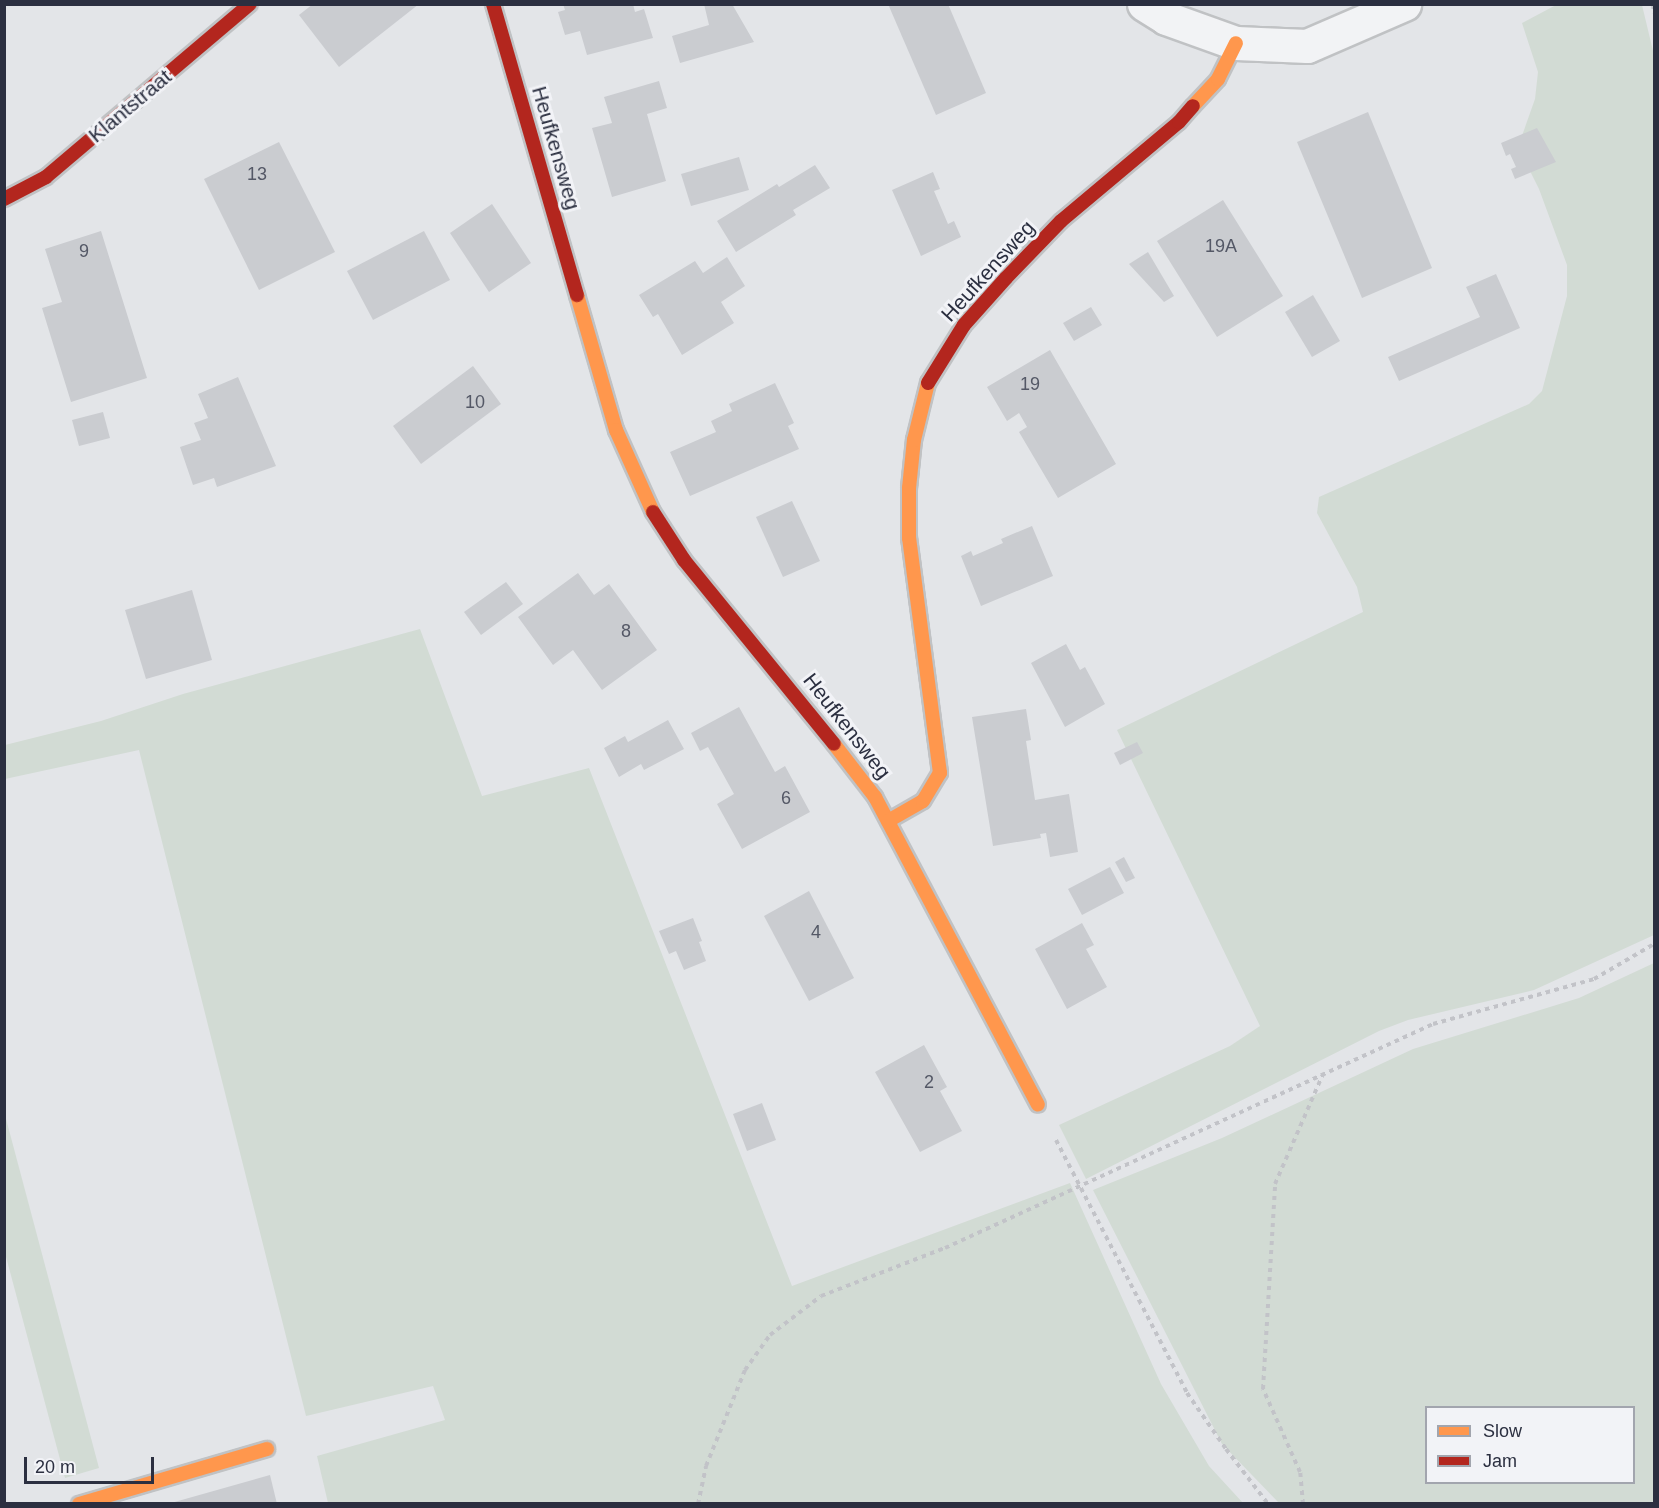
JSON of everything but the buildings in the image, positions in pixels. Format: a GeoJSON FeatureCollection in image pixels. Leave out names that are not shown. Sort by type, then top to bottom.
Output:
{"type":"FeatureCollection","features":[{"type":"Feature","properties":{"kind":"street","name":"Klantstraat"},"geometry":{"type":"LineString","coordinates":[[4,199],[46,177],[250,4]]}},
{"type":"Feature","properties":{"kind":"street","name":"Heufkensweg"},"geometry":{"type":"LineString","coordinates":[[493,4],[616,430],[656,519],[684,560],[781,676],[875,797],[1038,1105]]}},
{"type":"Feature","properties":{"kind":"street"},"geometry":{"type":"LineString","coordinates":[[1144,4],[1166,18],[1236,43],[1307,46],[1404,4]]}},
{"type":"Feature","properties":{"kind":"street","name":"Heufkensweg"},"geometry":{"type":"LineString","coordinates":[[888,821],[923,801],[940,773],[909,538],[909,488],[914,440],[927,385],[964,325],[1006,278],[1061,221],[1179,122],[1218,79],[1236,43]]}},
{"type":"Feature","properties":{"kind":"street"},"geometry":{"type":"LineString","coordinates":[[79,1503],[267,1449]]}},
{"type":"Feature","properties":{"kind":"path"},"geometry":{"type":"LineString","coordinates":[[1653,4],[1654,13]]}},
{"type":"Feature","properties":{"kind":"path"},"geometry":{"type":"LineString","coordinates":[[698,1503],[706,1466],[724,1415],[745,1370],[770,1335],[821,1296],[945,1248],[1433,1024],[1594,979],[1654,944]]}},
{"type":"Feature","properties":{"kind":"path"},"geometry":{"type":"LineString","coordinates":[[1303,1503],[1300,1472],[1263,1389],[1275,1184],[1323,1073]]}},
{"type":"Feature","properties":{"kind":"path"},"geometry":{"type":"LineString","coordinates":[[1038,1105],[1187,1393],[1226,1449],[1268,1503]]}},
{"type":"Feature","properties":{"kind":"shaded area"},"geometry":{"type":"Polygon","coordinates":[[[1556,5],[1642,5],[1654,55],[1654,935],[1534,990],[1408,1020],[1379,1031],[1086,1179],[1059,1125],[1230,1046],[1260,1026],[1117,730],[1363,612],[1357,587],[1317,513],[1319,497],[1529,404],[1542,391],[1567,296],[1567,265],[1539,189],[1518,147],[1535,99],[1538,72],[1522,23],[1556,5]]]}},
{"type":"Feature","properties":{"kind":"shaded area"},"geometry":{"type":"Polygon","coordinates":[[[420,629],[482,796],[589,768],[792,1286],[1070,1183],[1161,1384],[1209,1466],[1243,1503],[328,1503],[317,1456],[445,1420],[433,1386],[306,1416],[139,750],[5,779],[5,745],[101,721],[183,694],[420,629]]]}},
{"type":"Feature","properties":{"kind":"shaded area"},"geometry":{"type":"Polygon","coordinates":[[[1654,963],[1654,1503],[1279,1503],[1222,1444],[1093,1190],[1222,1138],[1413,1049],[1579,998],[1654,963]]]}},
{"type":"Feature","properties":{"kind":"shaded area"},"geometry":{"type":"Polygon","coordinates":[[[5,1115],[99,1468],[65,1478],[5,1253],[5,1115]]]}},
{"type":"Feature","properties":{"kind":"traffic: slow"},"geometry":{"type":"LineString","coordinates":[[1193,106],[1218,79],[1236,43]]}},
{"type":"Feature","properties":{"kind":"traffic: slow"},"geometry":{"type":"LineString","coordinates":[[577,295],[616,430],[653,512]]}},
{"type":"Feature","properties":{"kind":"traffic: slow"},"geometry":{"type":"LineString","coordinates":[[888,821],[923,801],[940,773],[909,538],[909,488],[914,440],[928,383]]}},
{"type":"Feature","properties":{"kind":"traffic: slow"},"geometry":{"type":"LineString","coordinates":[[834,744],[875,797],[1038,1105]]}},
{"type":"Feature","properties":{"kind":"traffic: slow"},"geometry":{"type":"LineString","coordinates":[[79,1504],[267,1449]]}},
{"type":"Feature","properties":{"kind":"traffic: jam"},"geometry":{"type":"LineString","coordinates":[[4,199],[46,177],[250,4]]}},
{"type":"Feature","properties":{"kind":"traffic: jam"},"geometry":{"type":"LineString","coordinates":[[493,4],[577,295]]}},
{"type":"Feature","properties":{"kind":"traffic: jam"},"geometry":{"type":"LineString","coordinates":[[928,383],[964,325],[1006,278],[1061,221],[1179,122],[1193,106]]}},
{"type":"Feature","properties":{"kind":"traffic: jam"},"geometry":{"type":"LineString","coordinates":[[653,512],[684,560],[834,744]]}}]}
